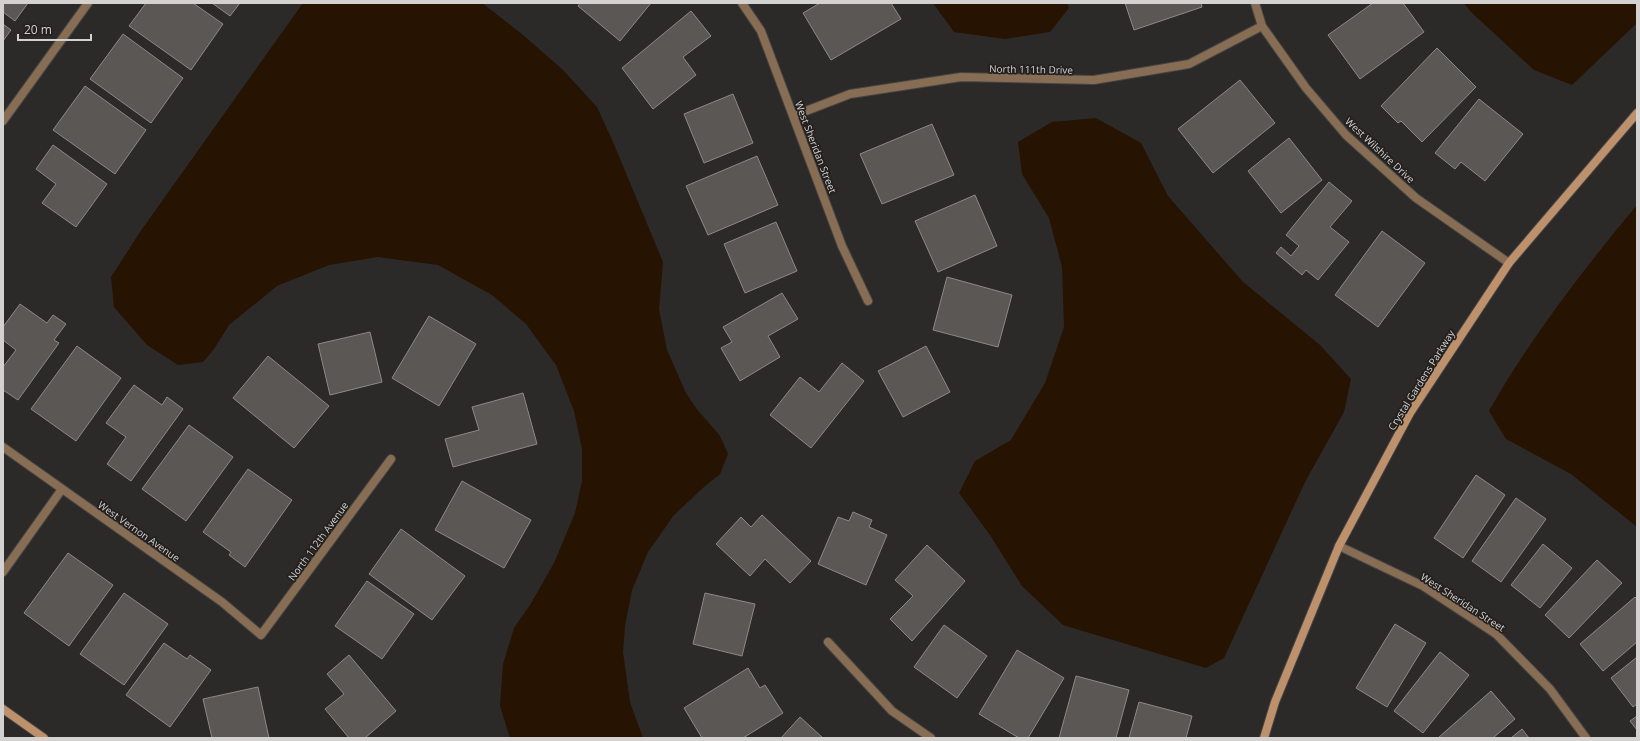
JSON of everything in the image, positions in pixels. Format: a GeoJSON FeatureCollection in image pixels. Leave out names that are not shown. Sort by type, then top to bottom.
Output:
{"type":"FeatureCollection","features":[{"type":"Feature","properties":{"kind":"street"},"geometry":{"type":"LineString","coordinates":[[3,121],[88,3]]}},
{"type":"Feature","properties":{"kind":"street","name":"West Sheridan Street"},"geometry":{"type":"LineString","coordinates":[[742,3],[761,32],[842,246],[868,301]]}},
{"type":"Feature","properties":{"kind":"street","name":"West Wilshire Drive"},"geometry":{"type":"LineString","coordinates":[[1255,3],[1262,26],[1306,88],[1346,134],[1416,198],[1509,263]]}},
{"type":"Feature","properties":{"kind":"street","name":"North 111th Drive"},"geometry":{"type":"LineString","coordinates":[[793,116],[850,94],[961,77],[1094,80],[1189,64],[1262,26]]}},
{"type":"Feature","properties":{"kind":"street","name":"Crystal Gardens Parkway"},"geometry":{"type":"LineString","coordinates":[[1264,738],[1275,702],[1339,546],[1410,413],[1509,263],[1637,113]]}},
{"type":"Feature","properties":{"kind":"street","name":"West Vernon Avenue"},"geometry":{"type":"LineString","coordinates":[[3,447],[222,602],[261,635]]}},
{"type":"Feature","properties":{"kind":"street","name":"North 112th Avenue"},"geometry":{"type":"LineString","coordinates":[[261,635],[391,459]]}},
{"type":"Feature","properties":{"kind":"street"},"geometry":{"type":"LineString","coordinates":[[3,572],[62,489]]}},
{"type":"Feature","properties":{"kind":"street","name":"West Sheridan Street"},"geometry":{"type":"LineString","coordinates":[[1339,546],[1423,586],[1496,634],[1550,689],[1586,738]]}},
{"type":"Feature","properties":{"kind":"street"},"geometry":{"type":"LineString","coordinates":[[828,642],[892,711],[930,738]]}},
{"type":"Feature","properties":{"kind":"street"},"geometry":{"type":"LineString","coordinates":[[3,709],[44,738]]}},
{"type":"Feature","properties":{"kind":"shaded area"},"geometry":{"type":"Polygon","coordinates":[[[303,3],[482,3],[523,35],[563,70],[597,107],[663,262],[659,309],[667,350],[686,393],[696,408],[720,436],[728,454],[720,474],[674,515],[648,552],[632,590],[625,626],[623,652],[630,702],[643,738],[510,738],[500,706],[503,664],[514,628],[530,605],[554,563],[575,513],[582,481],[582,449],[574,411],[556,365],[526,324],[492,295],[438,265],[378,257],[329,265],[277,286],[229,325],[214,349],[203,362],[178,365],[147,345],[114,307],[111,277],[140,232],[303,3]]]}},
{"type":"Feature","properties":{"kind":"shaded area"},"geometry":{"type":"Polygon","coordinates":[[[933,3],[1067,3],[1069,8],[1050,32],[1005,39],[954,32],[933,3]]]}},
{"type":"Feature","properties":{"kind":"shaded area"},"geometry":{"type":"Polygon","coordinates":[[[1464,3],[1637,3],[1637,23],[1572,85],[1534,70],[1471,12],[1464,3]]]}},
{"type":"Feature","properties":{"kind":"shaded area"},"geometry":{"type":"Polygon","coordinates":[[[1096,118],[1141,143],[1168,196],[1243,282],[1320,345],[1351,379],[1344,412],[1305,482],[1224,658],[1206,668],[1063,625],[1022,586],[990,535],[959,493],[975,461],[1011,440],[1045,383],[1064,327],[1062,267],[1049,218],[1022,174],[1018,142],[1052,122],[1096,118]]]}},
{"type":"Feature","properties":{"kind":"shaded area"},"geometry":{"type":"Polygon","coordinates":[[[1637,205],[1637,527],[1571,474],[1506,439],[1489,411],[1540,330],[1597,254],[1637,205]]]}},
{"type":"Feature","properties":{"kind":"building"},"geometry":{"type":"Polygon","coordinates":[[[3,3],[28,3],[15,21],[3,12],[3,3]]]}},
{"type":"Feature","properties":{"kind":"building"},"geometry":{"type":"Polygon","coordinates":[[[146,3],[193,3],[223,24],[191,70],[129,26],[146,3]]]}},
{"type":"Feature","properties":{"kind":"building"},"geometry":{"type":"Polygon","coordinates":[[[212,3],[240,3],[230,16],[212,3]]]}},
{"type":"Feature","properties":{"kind":"building"},"geometry":{"type":"Polygon","coordinates":[[[580,3],[651,3],[620,41],[578,6],[580,3]]]}},
{"type":"Feature","properties":{"kind":"building"},"geometry":{"type":"Polygon","coordinates":[[[820,3],[891,3],[901,19],[831,60],[803,13],[820,3]]]}},
{"type":"Feature","properties":{"kind":"building"},"geometry":{"type":"Polygon","coordinates":[[[1125,3],[1201,3],[1202,7],[1134,30],[1125,3]]]}},
{"type":"Feature","properties":{"kind":"building"},"geometry":{"type":"Polygon","coordinates":[[[1373,3],[1403,3],[1424,32],[1360,79],[1328,35],[1373,3]]]}},
{"type":"Feature","properties":{"kind":"building"},"geometry":{"type":"Polygon","coordinates":[[[691,11],[711,36],[683,57],[696,75],[653,109],[622,68],[691,11]]]}},
{"type":"Feature","properties":{"kind":"building"},"geometry":{"type":"Polygon","coordinates":[[[3,24],[11,30],[3,41],[3,24]]]}},
{"type":"Feature","properties":{"kind":"building"},"geometry":{"type":"Polygon","coordinates":[[[123,34],[183,78],[151,123],[90,79],[123,34]]]}},
{"type":"Feature","properties":{"kind":"building"},"geometry":{"type":"Polygon","coordinates":[[[1437,48],[1476,87],[1422,142],[1401,121],[1398,123],[1381,106],[1437,48]]]}},
{"type":"Feature","properties":{"kind":"building"},"geometry":{"type":"Polygon","coordinates":[[[1240,80],[1275,123],[1213,173],[1178,129],[1240,80]]]}},
{"type":"Feature","properties":{"kind":"building"},"geometry":{"type":"Polygon","coordinates":[[[85,86],[146,130],[115,174],[53,130],[85,86]]]}},
{"type":"Feature","properties":{"kind":"building"},"geometry":{"type":"Polygon","coordinates":[[[733,94],[753,143],[704,163],[684,114],[733,94]]]}},
{"type":"Feature","properties":{"kind":"building"},"geometry":{"type":"Polygon","coordinates":[[[1479,99],[1523,134],[1485,181],[1461,162],[1455,169],[1435,153],[1479,99]]]}},
{"type":"Feature","properties":{"kind":"building"},"geometry":{"type":"Polygon","coordinates":[[[932,124],[954,175],[882,204],[860,154],[932,124]]]}},
{"type":"Feature","properties":{"kind":"building"},"geometry":{"type":"Polygon","coordinates":[[[1289,138],[1322,180],[1281,213],[1248,171],[1289,138]]]}},
{"type":"Feature","properties":{"kind":"building"},"geometry":{"type":"Polygon","coordinates":[[[53,145],[107,184],[76,227],[42,203],[56,184],[36,169],[53,145]]]}},
{"type":"Feature","properties":{"kind":"building"},"geometry":{"type":"Polygon","coordinates":[[[757,156],[778,205],[708,235],[686,186],[757,156]]]}},
{"type":"Feature","properties":{"kind":"building"},"geometry":{"type":"Polygon","coordinates":[[[1329,182],[1352,201],[1330,227],[1349,242],[1318,280],[1306,270],[1302,275],[1276,253],[1281,247],[1291,256],[1299,246],[1286,235],[1329,182]]]}},
{"type":"Feature","properties":{"kind":"building"},"geometry":{"type":"Polygon","coordinates":[[[975,195],[997,246],[938,272],[915,221],[975,195]]]}},
{"type":"Feature","properties":{"kind":"building"},"geometry":{"type":"Polygon","coordinates":[[[776,222],[797,271],[745,293],[724,244],[776,222]]]}},
{"type":"Feature","properties":{"kind":"building"},"geometry":{"type":"Polygon","coordinates":[[[1382,231],[1425,263],[1378,327],[1335,295],[1382,231]]]}},
{"type":"Feature","properties":{"kind":"building"},"geometry":{"type":"Polygon","coordinates":[[[947,277],[1012,295],[998,347],[933,330],[947,277]]]}},
{"type":"Feature","properties":{"kind":"building"},"geometry":{"type":"Polygon","coordinates":[[[782,293],[798,319],[768,336],[780,357],[740,381],[721,348],[732,342],[723,327],[782,293]]]}},
{"type":"Feature","properties":{"kind":"building"},"geometry":{"type":"Polygon","coordinates":[[[20,304],[47,323],[53,315],[66,324],[54,340],[59,343],[18,400],[3,390],[3,367],[16,350],[3,340],[3,327],[20,304]]]}},
{"type":"Feature","properties":{"kind":"building"},"geometry":{"type":"Polygon","coordinates":[[[429,316],[476,344],[439,406],[392,378],[429,316]]]}},
{"type":"Feature","properties":{"kind":"building"},"geometry":{"type":"Polygon","coordinates":[[[370,332],[382,382],[330,395],[318,344],[370,332]]]}},
{"type":"Feature","properties":{"kind":"building"},"geometry":{"type":"Polygon","coordinates":[[[77,346],[121,378],[76,441],[31,409],[77,346]]]}},
{"type":"Feature","properties":{"kind":"building"},"geometry":{"type":"Polygon","coordinates":[[[926,346],[950,392],[903,417],[878,371],[926,346]]]}},
{"type":"Feature","properties":{"kind":"building"},"geometry":{"type":"Polygon","coordinates":[[[268,356],[329,406],[294,448],[233,398],[268,356]]]}},
{"type":"Feature","properties":{"kind":"building"},"geometry":{"type":"Polygon","coordinates":[[[842,363],[864,381],[811,448],[770,415],[800,377],[819,392],[842,363]]]}},
{"type":"Feature","properties":{"kind":"building"},"geometry":{"type":"Polygon","coordinates":[[[134,385],[162,405],[167,397],[183,409],[131,481],[107,464],[126,437],[106,423],[134,385]]]}},
{"type":"Feature","properties":{"kind":"building"},"geometry":{"type":"Polygon","coordinates":[[[523,393],[537,444],[453,467],[445,439],[479,430],[472,407],[523,393]]]}},
{"type":"Feature","properties":{"kind":"building"},"geometry":{"type":"Polygon","coordinates":[[[189,425],[233,457],[186,521],[142,489],[189,425]]]}},
{"type":"Feature","properties":{"kind":"building"},"geometry":{"type":"Polygon","coordinates":[[[248,469],[292,500],[245,567],[229,555],[231,552],[203,532],[248,469]]]}},
{"type":"Feature","properties":{"kind":"building"},"geometry":{"type":"Polygon","coordinates":[[[1476,475],[1505,495],[1463,558],[1434,538],[1476,475]]]}},
{"type":"Feature","properties":{"kind":"building"},"geometry":{"type":"Polygon","coordinates":[[[462,481],[531,520],[504,568],[435,530],[462,481]]]}},
{"type":"Feature","properties":{"kind":"building"},"geometry":{"type":"Polygon","coordinates":[[[1516,498],[1546,519],[1501,582],[1472,561],[1516,498]]]}},
{"type":"Feature","properties":{"kind":"building"},"geometry":{"type":"Polygon","coordinates":[[[853,512],[872,520],[869,527],[887,535],[866,585],[818,564],[838,517],[849,521],[853,512]]]}},
{"type":"Feature","properties":{"kind":"building"},"geometry":{"type":"Polygon","coordinates":[[[762,515],[811,561],[790,583],[765,559],[750,576],[716,544],[741,517],[751,527],[762,515]]]}},
{"type":"Feature","properties":{"kind":"building"},"geometry":{"type":"Polygon","coordinates":[[[401,529],[465,576],[432,620],[369,574],[401,529]]]}},
{"type":"Feature","properties":{"kind":"building"},"geometry":{"type":"Polygon","coordinates":[[[1543,544],[1572,568],[1540,608],[1511,585],[1543,544]]]}},
{"type":"Feature","properties":{"kind":"building"},"geometry":{"type":"Polygon","coordinates":[[[927,545],[965,581],[912,641],[890,619],[913,596],[895,580],[927,545]]]}},
{"type":"Feature","properties":{"kind":"building"},"geometry":{"type":"Polygon","coordinates":[[[68,553],[113,585],[69,646],[24,613],[68,553]]]}},
{"type":"Feature","properties":{"kind":"building"},"geometry":{"type":"Polygon","coordinates":[[[1597,560],[1622,583],[1569,638],[1545,615],[1597,560]]]}},
{"type":"Feature","properties":{"kind":"building"},"geometry":{"type":"Polygon","coordinates":[[[367,581],[414,614],[382,659],[335,626],[367,581]]]}},
{"type":"Feature","properties":{"kind":"building"},"geometry":{"type":"Polygon","coordinates":[[[124,593],[168,624],[124,685],[80,654],[124,593]]]}},
{"type":"Feature","properties":{"kind":"building"},"geometry":{"type":"Polygon","coordinates":[[[705,593],[755,604],[742,656],[693,644],[705,593]]]}},
{"type":"Feature","properties":{"kind":"building"},"geometry":{"type":"Polygon","coordinates":[[[1635,597],[1637,599],[1637,642],[1603,671],[1580,644],[1635,597]]]}},
{"type":"Feature","properties":{"kind":"building"},"geometry":{"type":"Polygon","coordinates":[[[1395,624],[1426,643],[1387,707],[1356,688],[1395,624]]]}},
{"type":"Feature","properties":{"kind":"building"},"geometry":{"type":"Polygon","coordinates":[[[944,625],[987,656],[957,698],[914,667],[944,625]]]}},
{"type":"Feature","properties":{"kind":"building"},"geometry":{"type":"Polygon","coordinates":[[[164,643],[187,659],[190,655],[211,670],[170,727],[126,695],[164,643]]]}},
{"type":"Feature","properties":{"kind":"building"},"geometry":{"type":"Polygon","coordinates":[[[1017,650],[1064,678],[1028,738],[1019,738],[979,714],[1017,650]]]}},
{"type":"Feature","properties":{"kind":"building"},"geometry":{"type":"Polygon","coordinates":[[[1440,652],[1469,675],[1423,733],[1394,711],[1440,652]]]}},
{"type":"Feature","properties":{"kind":"building"},"geometry":{"type":"Polygon","coordinates":[[[349,655],[396,711],[365,738],[349,738],[325,709],[344,694],[327,674],[349,655]]]}},
{"type":"Feature","properties":{"kind":"building"},"geometry":{"type":"Polygon","coordinates":[[[1637,657],[1637,704],[1633,707],[1611,678],[1637,657]]]}},
{"type":"Feature","properties":{"kind":"building"},"geometry":{"type":"Polygon","coordinates":[[[748,668],[760,688],[765,685],[783,713],[743,738],[702,738],[684,708],[748,668]]]}},
{"type":"Feature","properties":{"kind":"building"},"geometry":{"type":"Polygon","coordinates":[[[1076,676],[1129,690],[1116,738],[1059,738],[1076,676]]]}},
{"type":"Feature","properties":{"kind":"building"},"geometry":{"type":"Polygon","coordinates":[[[258,687],[269,738],[212,738],[203,699],[258,687]]]}},
{"type":"Feature","properties":{"kind":"building"},"geometry":{"type":"Polygon","coordinates":[[[1491,691],[1515,719],[1493,738],[1438,738],[1491,691]]]}},
{"type":"Feature","properties":{"kind":"building"},"geometry":{"type":"Polygon","coordinates":[[[1139,702],[1192,716],[1186,738],[1129,738],[1139,702]]]}},
{"type":"Feature","properties":{"kind":"building"},"geometry":{"type":"Polygon","coordinates":[[[1637,716],[1637,730],[1630,721],[1637,716]]]}},
{"type":"Feature","properties":{"kind":"building"},"geometry":{"type":"Polygon","coordinates":[[[800,717],[823,738],[781,738],[800,717]]]}},
{"type":"Feature","properties":{"kind":"building"},"geometry":{"type":"Polygon","coordinates":[[[1522,729],[1529,738],[1511,738],[1522,729]]]}}]}
